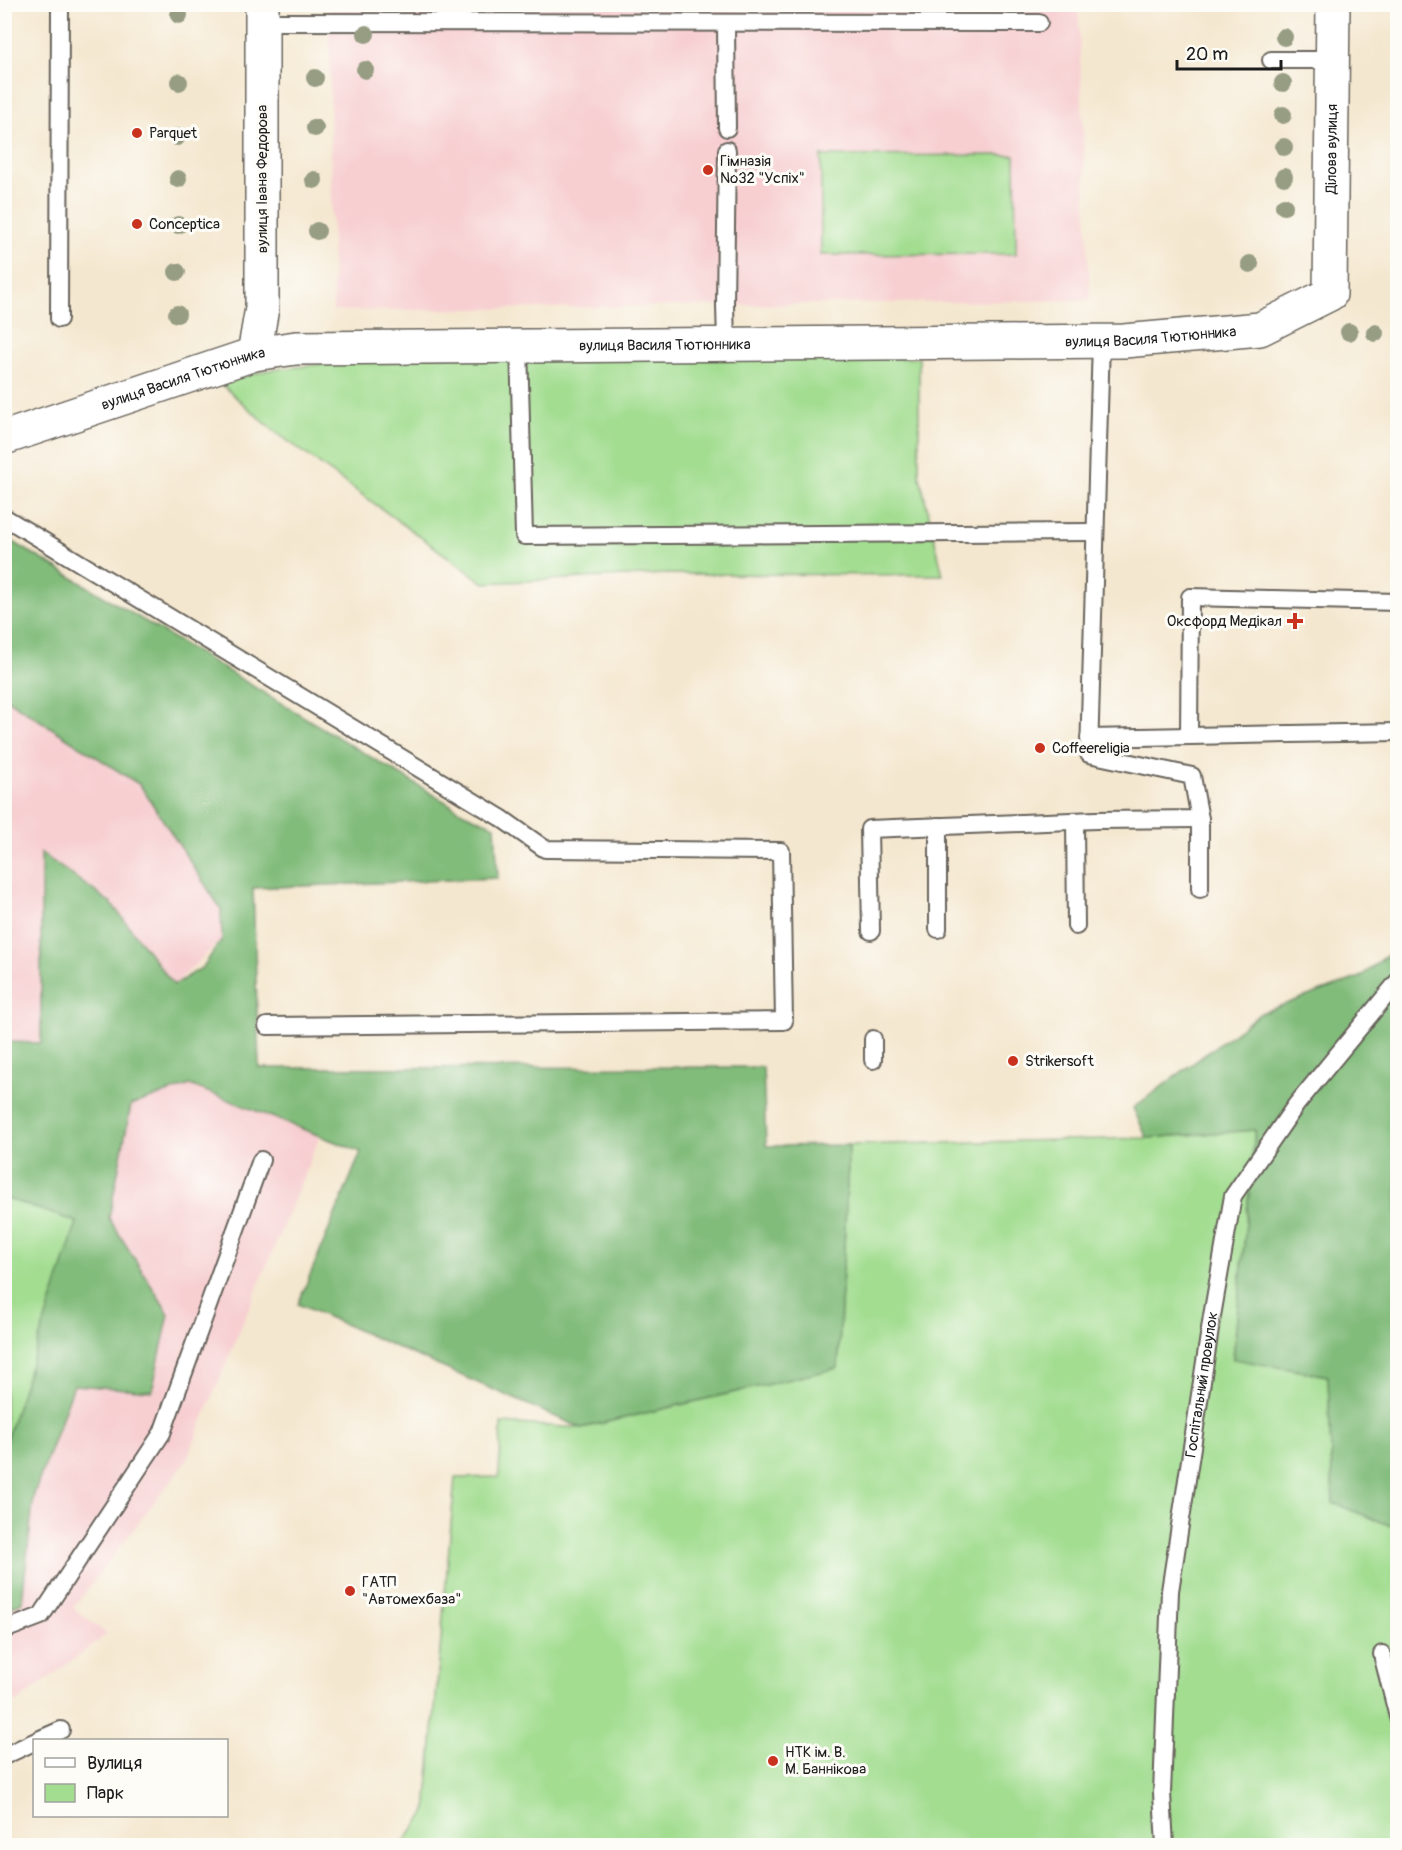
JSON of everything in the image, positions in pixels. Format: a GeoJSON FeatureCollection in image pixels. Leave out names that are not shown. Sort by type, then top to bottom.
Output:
{"type":"FeatureCollection","features":[{"type":"Feature","properties":{"kind":"street","name":"Ділова вулиця"},"geometry":{"type":"LineString","coordinates":[[1330,294],[1333,4]]}},
{"type":"Feature","properties":{"kind":"street","name":"вулиця Івана Федорова"},"geometry":{"type":"LineString","coordinates":[[254,354],[261,308],[262,13]]}},
{"type":"Feature","properties":{"kind":"street","name":"вулиця Василя Тютюнника"},"geometry":{"type":"LineString","coordinates":[[4,438],[254,354],[296,348],[1101,341],[1260,329],[1330,294]]}},
{"type":"Feature","properties":{"kind":"lane"},"geometry":{"type":"LineString","coordinates":[[59,320],[60,4]]}},
{"type":"Feature","properties":{"kind":"lane"},"geometry":{"type":"LineString","coordinates":[[262,13],[726,23],[1039,23]]}},
{"type":"Feature","properties":{"kind":"lane"},"geometry":{"type":"LineString","coordinates":[[726,23],[727,128]]}},
{"type":"Feature","properties":{"kind":"lane"},"geometry":{"type":"LineString","coordinates":[[1271,60],[1333,60]]}},
{"type":"Feature","properties":{"kind":"lane"},"geometry":{"type":"LineString","coordinates":[[726,343],[727,150]]}},
{"type":"Feature","properties":{"kind":"lane"},"geometry":{"type":"LineString","coordinates":[[1101,341],[1089,754],[1192,776],[1200,819],[1200,889]]}},
{"type":"Feature","properties":{"kind":"lane"},"geometry":{"type":"LineString","coordinates":[[519,345],[524,536],[1094,532]]}},
{"type":"Feature","properties":{"kind":"lane"},"geometry":{"type":"LineString","coordinates":[[4,517],[492,812],[545,849],[781,851],[784,1021],[267,1026]]}},
{"type":"Feature","properties":{"kind":"lane"},"geometry":{"type":"LineString","coordinates":[[1190,736],[1190,597],[1398,602]]}},
{"type":"Feature","properties":{"kind":"lane"},"geometry":{"type":"LineString","coordinates":[[1089,738],[1398,732]]}},
{"type":"Feature","properties":{"kind":"lane"},"geometry":{"type":"LineString","coordinates":[[871,931],[869,829],[1200,819]]}},
{"type":"Feature","properties":{"kind":"lane"},"geometry":{"type":"LineString","coordinates":[[1075,821],[1076,926]]}},
{"type":"Feature","properties":{"kind":"lane"},"geometry":{"type":"LineString","coordinates":[[938,826],[938,929]]}},
{"type":"Feature","properties":{"kind":"lane","name":"Госпітальний провулок"},"geometry":{"type":"LineString","coordinates":[[1165,1845],[1162,1793],[1170,1591],[1212,1316],[1233,1196],[1296,1105],[1398,981]]}},
{"type":"Feature","properties":{"kind":"lane"},"geometry":{"type":"LineString","coordinates":[[873,1039],[873,1060]]}},
{"type":"Feature","properties":{"kind":"lane"},"geometry":{"type":"LineString","coordinates":[[4,1630],[41,1616],[162,1432],[261,1160]]}},
{"type":"Feature","properties":{"kind":"lane"},"geometry":{"type":"LineString","coordinates":[[1382,1654],[1398,1717]]}},
{"type":"Feature","properties":{"kind":"lane"},"geometry":{"type":"LineString","coordinates":[[41,1739],[61,1730]]}},
{"type":"Feature","properties":{"kind":"lane"},"geometry":{"type":"LineString","coordinates":[[4,1756],[33,1742]]}},
{"type":"Feature","properties":{"kind":"shaded area","name":"Гімназія №32 \"Успіх\""},"geometry":{"type":"Polygon","coordinates":[[[329,4],[1078,5],[1090,300],[333,311],[329,4]]]}},
{"type":"Feature","properties":{"kind":"shaded area"},"geometry":{"type":"Polygon","coordinates":[[[5,698],[140,785],[221,909],[222,939],[174,985],[190,1085],[320,1136],[186,1461],[73,1608],[107,1634],[20,1700],[5,1707],[5,698]]]}},
{"type":"Feature","properties":{"kind":"green space"},"geometry":{"type":"Polygon","coordinates":[[[1015,155],[1016,254],[821,255],[821,156],[1015,155]]]}},
{"type":"Feature","properties":{"kind":"green space"},"geometry":{"type":"Polygon","coordinates":[[[396,356],[919,358],[919,473],[943,575],[666,574],[484,583],[274,431],[220,383],[269,370],[396,356]]]}},
{"type":"Feature","properties":{"kind":"green space"},"geometry":{"type":"Polygon","coordinates":[[[5,537],[464,813],[495,826],[498,878],[253,888],[259,1068],[763,1067],[766,1146],[849,1145],[838,1368],[581,1428],[298,1304],[361,1152],[190,1085],[131,1105],[109,1218],[169,1314],[152,1391],[74,1385],[34,1494],[22,1602],[5,1611],[5,1444],[77,1222],[5,1198],[5,1042],[41,1043],[41,853],[111,903],[174,985],[203,967],[222,939],[221,909],[140,785],[5,698],[5,537]]]}},
{"type":"Feature","properties":{"kind":"green space"},"geometry":{"type":"Polygon","coordinates":[[[1397,947],[1397,1528],[1333,1503],[1328,1376],[1233,1359],[1255,1130],[1147,1138],[1133,1108],[1261,1013],[1360,977],[1397,947]]]}},
{"type":"Feature","properties":{"kind":"green space"},"geometry":{"type":"Polygon","coordinates":[[[1255,1130],[1233,1358],[1328,1376],[1333,1503],[1397,1528],[1397,1845],[401,1846],[426,1812],[455,1478],[499,1477],[501,1423],[582,1428],[838,1368],[849,1145],[1147,1138],[1255,1130]]]}},
{"type":"Feature","properties":{"kind":"green space"},"geometry":{"type":"Polygon","coordinates":[[[5,1198],[78,1222],[5,1444],[5,1198]]]}},
{"type":"Feature","properties":{"kind":"place","name":"Parquet"},"geometry":{"type":"Point","coordinates":[137,133]}},
{"type":"Feature","properties":{"kind":"place","name":"Гімназія №32 \"Успіх\""},"geometry":{"type":"Point","coordinates":[708,170]}},
{"type":"Feature","properties":{"kind":"place","name":"Conceptica"},"geometry":{"type":"Point","coordinates":[137,224]}},
{"type":"Feature","properties":{"kind":"place","name":"Оксфорд Медікал"},"geometry":{"type":"Point","coordinates":[1295,621]}},
{"type":"Feature","properties":{"kind":"place","name":"Coffeereligia"},"geometry":{"type":"Point","coordinates":[1040,748]}},
{"type":"Feature","properties":{"kind":"place","name":"Strikersoft"},"geometry":{"type":"Point","coordinates":[1013,1061]}},
{"type":"Feature","properties":{"kind":"place","name":"ГАТП \"Автомехбаза\""},"geometry":{"type":"Point","coordinates":[350,1591]}},
{"type":"Feature","properties":{"kind":"place","name":"НТК ім. В. М. Баннікова"},"geometry":{"type":"Point","coordinates":[773,1761]}}]}
